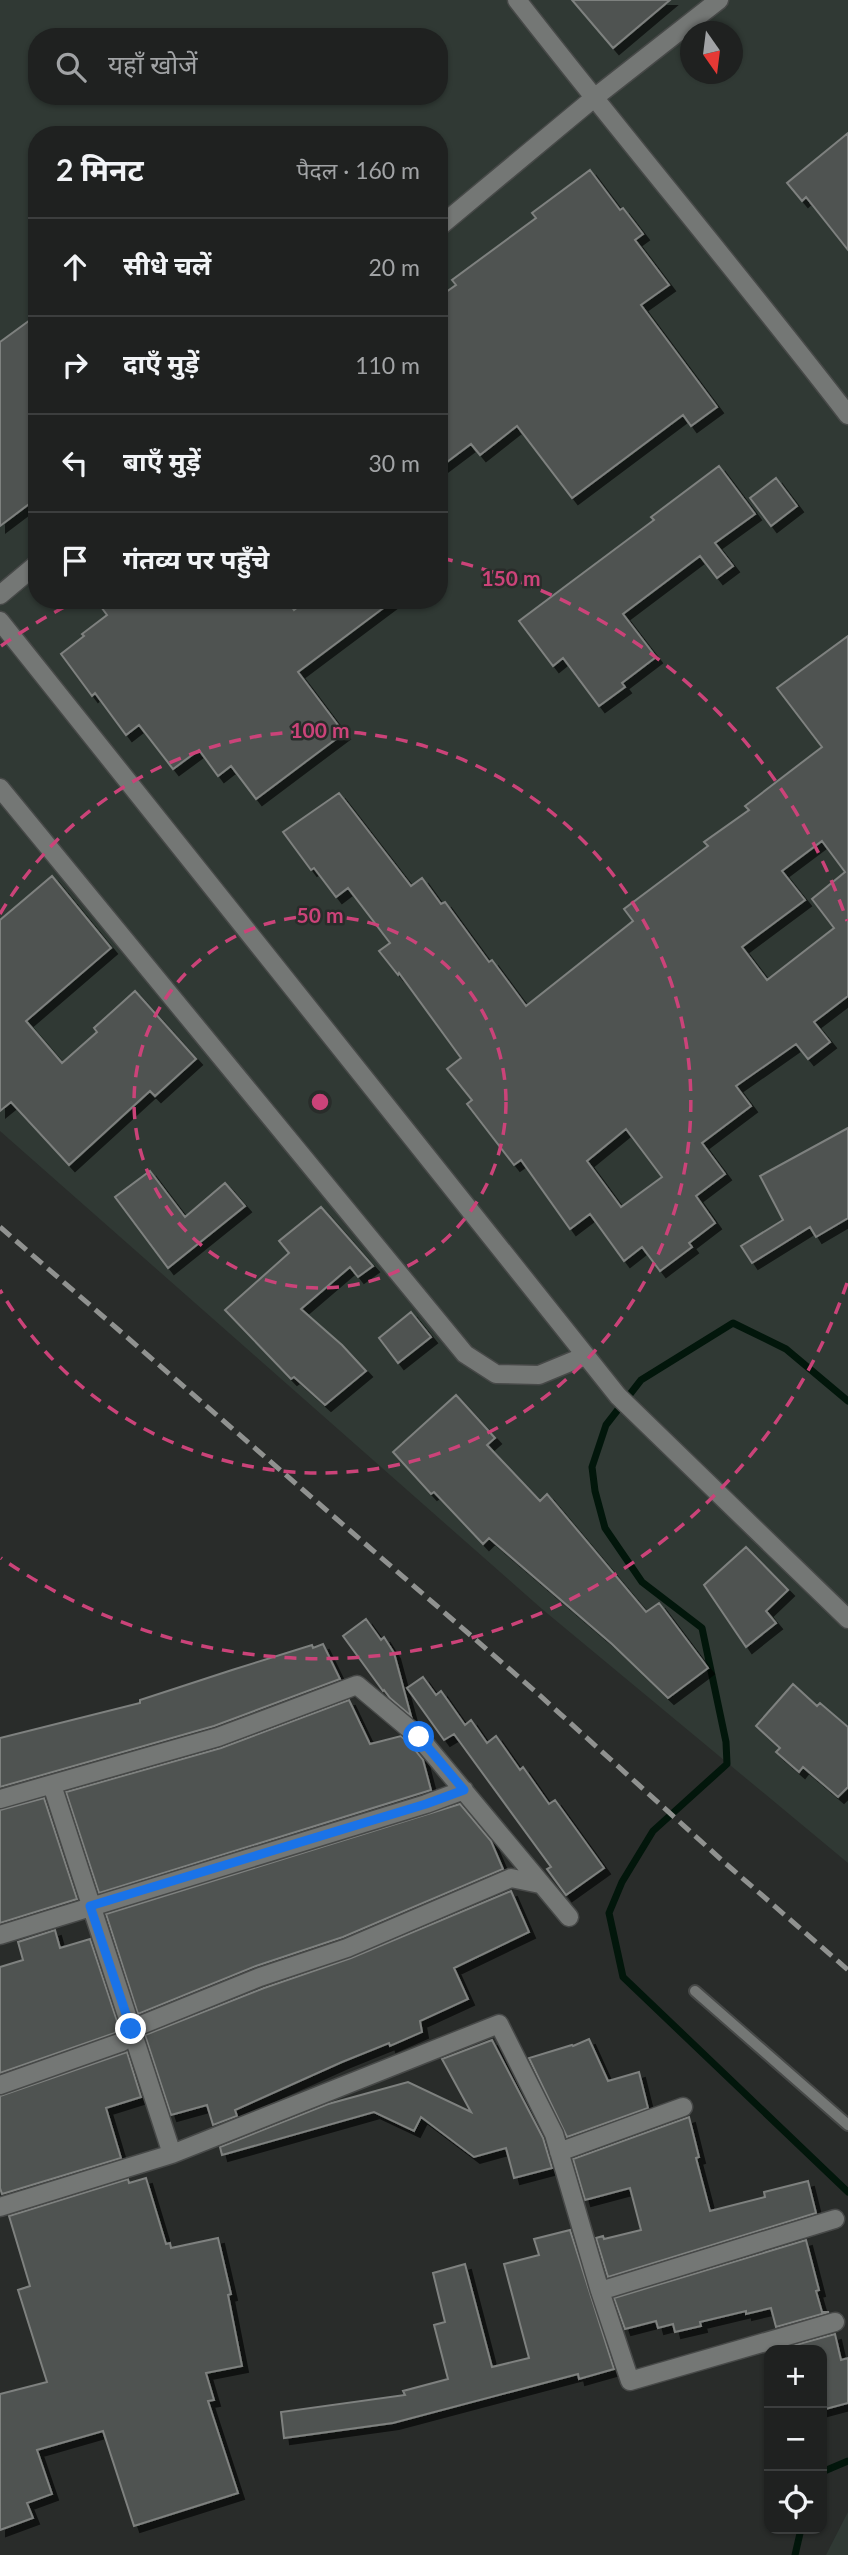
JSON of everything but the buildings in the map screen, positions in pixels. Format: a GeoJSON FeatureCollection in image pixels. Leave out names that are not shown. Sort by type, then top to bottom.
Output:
{"type":"FeatureCollection","features":[{"type":"Feature","properties":{"kind":"street"},"geometry":{"type":"LineString","coordinates":[[517,0],[848,415]]}},
{"type":"Feature","properties":{"kind":"street"},"geometry":{"type":"LineString","coordinates":[[448,220],[594,98],[719,0]]}},
{"type":"Feature","properties":{"kind":"street"},"geometry":{"type":"LineString","coordinates":[[0,595],[28,572]]}},
{"type":"Feature","properties":{"kind":"street"},"geometry":{"type":"LineString","coordinates":[[0,621],[618,1396],[848,1619]]}},
{"type":"Feature","properties":{"kind":"street"},"geometry":{"type":"LineString","coordinates":[[0,788],[465,1354],[496,1374],[539,1375],[585,1356]]}},
{"type":"Feature","properties":{"kind":"street"},"geometry":{"type":"LineString","coordinates":[[0,1799],[218,1737],[357,1685],[419,1737],[569,1917]]}},
{"type":"Feature","properties":{"kind":"street"},"geometry":{"type":"LineString","coordinates":[[52,1785],[172,2154]]}},
{"type":"Feature","properties":{"kind":"street"},"geometry":{"type":"LineString","coordinates":[[0,1935],[464,1790]]}},
{"type":"Feature","properties":{"kind":"street"},"geometry":{"type":"LineString","coordinates":[[0,2085],[122,2042],[131,2029],[260,1977],[347,1948],[511,1878],[540,1884]]}},
{"type":"Feature","properties":{"kind":"street"},"geometry":{"type":"LineString","coordinates":[[0,2207],[172,2154],[499,2024],[554,2134],[600,2291],[630,2381],[835,2322]]}},
{"type":"Feature","properties":{"kind":"street"},"geometry":{"type":"LineString","coordinates":[[559,2152],[683,2107]]}},
{"type":"Feature","properties":{"kind":"street"},"geometry":{"type":"LineString","coordinates":[[600,2291],[835,2219]]}},
{"type":"Feature","properties":{"kind":"lane"},"geometry":{"type":"LineString","coordinates":[[695,1991],[848,2125]]}},
{"type":"Feature","properties":{"kind":"shaded area"},"geometry":{"type":"Polygon","coordinates":[[[0,0],[848,0],[848,1863],[542,1609],[0,1131],[0,0]]]}},
{"type":"Feature","properties":{"kind":"shaded area"},"geometry":{"type":"Polygon","coordinates":[[[848,2512],[848,2555],[826,2555],[848,2512]]]}},
{"type":"Feature","properties":{"kind":"waterway"},"geometry":{"type":"LineString","coordinates":[[848,1401],[786,1349],[733,1323],[641,1380],[606,1425],[592,1467],[605,1528],[642,1582],[702,1628],[726,1742],[727,1764],[653,1831],[622,1882],[609,1913],[623,1977],[848,2192]]}},
{"type":"Feature","properties":{"kind":"waterway"},"geometry":{"type":"LineString","coordinates":[[824,2471],[848,2461]]}},
{"type":"Feature","properties":{"kind":"waterway"},"geometry":{"type":"LineString","coordinates":[[795,2555],[800,2534]]}},
{"type":"Feature","properties":{"kind":"railway"},"geometry":{"type":"LineString","coordinates":[[0,1227],[536,1692],[848,1970]]}},
{"type":"Feature","properties":{"kind":"route"},"geometry":{"type":"LineString","coordinates":[[131,2029],[90,1906],[426,1804],[464,1790],[419,1737]]}}]}
